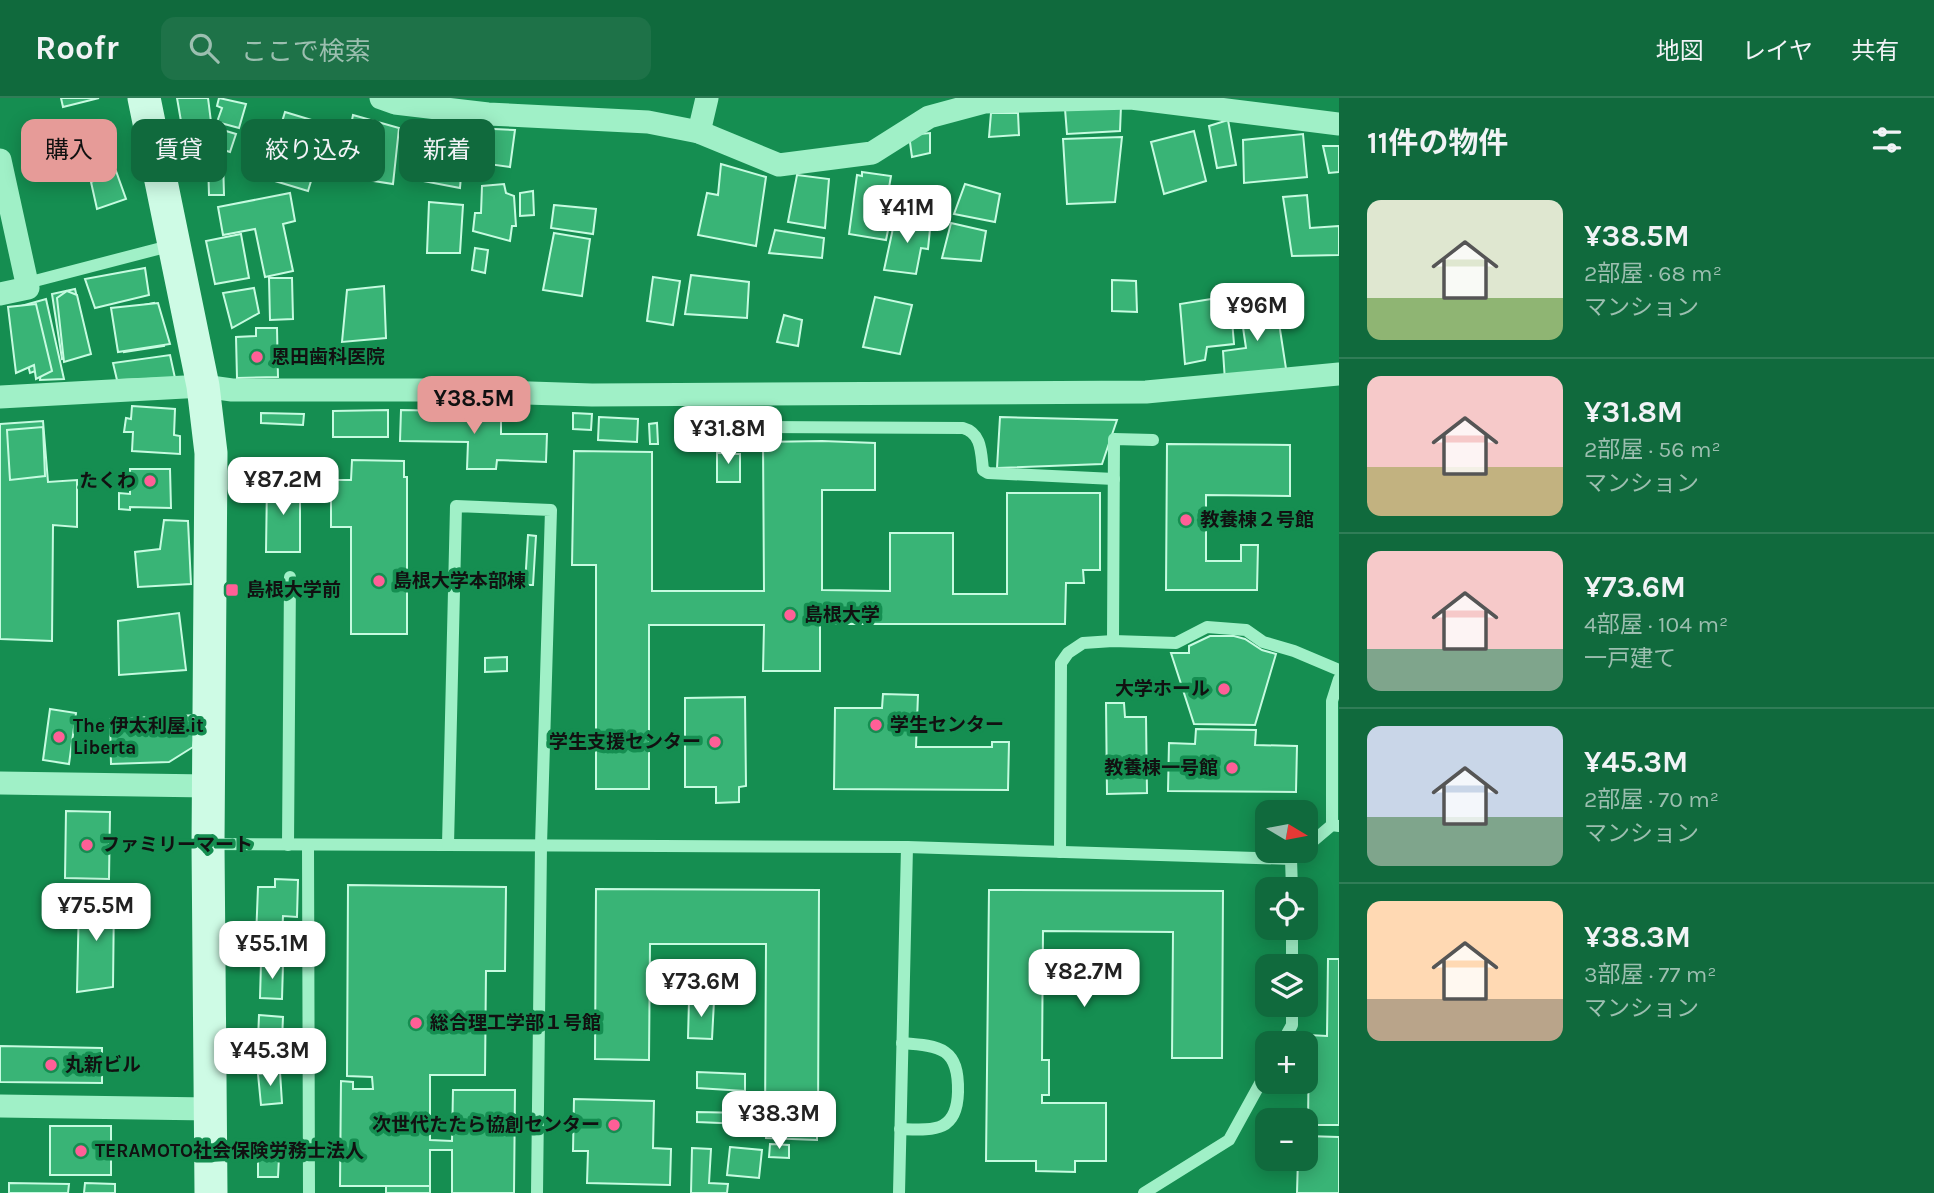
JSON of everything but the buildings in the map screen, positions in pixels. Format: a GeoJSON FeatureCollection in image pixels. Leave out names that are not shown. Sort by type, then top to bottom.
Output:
{"type":"FeatureCollection","features":[{"type":"Feature","properties":{"kind":"street"},"geometry":{"type":"LineString","coordinates":[[144,98],[203,386],[211,453],[208,844],[211,1193]]}},
{"type":"Feature","properties":{"kind":"street"},"geometry":{"type":"LineString","coordinates":[[699,132],[707,98]]}},
{"type":"Feature","properties":{"kind":"street"},"geometry":{"type":"LineString","coordinates":[[391,100],[488,114],[649,122],[699,132],[779,165],[872,153],[929,117],[985,103],[1135,98],[1339,124]]}},
{"type":"Feature","properties":{"kind":"street"},"geometry":{"type":"LineString","coordinates":[[0,160],[28,288],[0,294]]}},
{"type":"Feature","properties":{"kind":"street"},"geometry":{"type":"LineString","coordinates":[[0,397],[203,386],[232,390],[432,390],[592,395],[1132,392],[1339,374]]}},
{"type":"Feature","properties":{"kind":"street"},"geometry":{"type":"LineString","coordinates":[[0,783],[209,786]]}},
{"type":"Feature","properties":{"kind":"street"},"geometry":{"type":"LineString","coordinates":[[0,1106],[210,1109]]}},
{"type":"Feature","properties":{"kind":"lane"},"geometry":{"type":"LineString","coordinates":[[27,283],[174,245]]}},
{"type":"Feature","properties":{"kind":"lane"},"geometry":{"type":"LineString","coordinates":[[759,427],[963,428],[971,430],[975,435],[981,451],[983,470],[988,473],[1114,479]]}},
{"type":"Feature","properties":{"kind":"lane"},"geometry":{"type":"LineString","coordinates":[[1112,641],[1114,439],[1153,440]]}},
{"type":"Feature","properties":{"kind":"lane"},"geometry":{"type":"LineString","coordinates":[[448,845],[456,506],[551,510],[541,845],[537,1193]]}},
{"type":"Feature","properties":{"kind":"lane"},"geometry":{"type":"LineString","coordinates":[[288,845],[290,577]]}},
{"type":"Feature","properties":{"kind":"lane"},"geometry":{"type":"LineString","coordinates":[[1060,852],[1061,663],[1068,653],[1083,643],[1176,643],[1207,627],[1234,628],[1246,630],[1263,642],[1294,651],[1339,670]]}},
{"type":"Feature","properties":{"kind":"lane"},"geometry":{"type":"LineString","coordinates":[[1318,838],[1335,825],[1332,701],[1339,679]]}},
{"type":"Feature","properties":{"kind":"lane"},"geometry":{"type":"LineString","coordinates":[[208,844],[906,847],[1060,852],[1255,852]]}},
{"type":"Feature","properties":{"kind":"lane"},"geometry":{"type":"LineString","coordinates":[[308,845],[309,1193]]}},
{"type":"Feature","properties":{"kind":"lane"},"geometry":{"type":"LineString","coordinates":[[899,1193],[906,847]]}},
{"type":"Feature","properties":{"kind":"lane"},"geometry":{"type":"LineString","coordinates":[[900,1129],[932,1129],[948,1123],[958,1108],[958,1071],[949,1056],[932,1046],[902,1043]]}},
{"type":"Feature","properties":{"kind":"lane"},"geometry":{"type":"LineString","coordinates":[[1144,1193],[1229,1140],[1255,1093]]}},
{"type":"Feature","properties":{"kind":"place","name":"恩田歯科医院"},"geometry":{"type":"Point","coordinates":[257,357]}},
{"type":"Feature","properties":{"kind":"place","name":"たくわ"},"geometry":{"type":"Point","coordinates":[150,481]}},
{"type":"Feature","properties":{"kind":"place","name":"教養棟２号館"},"geometry":{"type":"Point","coordinates":[1186,520]}},
{"type":"Feature","properties":{"kind":"place","name":"島根大学本部棟"},"geometry":{"type":"Point","coordinates":[379,581]}},
{"type":"Feature","properties":{"kind":"place","name":"島根大学前"},"geometry":{"type":"Point","coordinates":[232,590]}},
{"type":"Feature","properties":{"kind":"place","name":"島根大学"},"geometry":{"type":"Point","coordinates":[790,615]}},
{"type":"Feature","properties":{"kind":"place","name":"大学ホール"},"geometry":{"type":"Point","coordinates":[1224,689]}},
{"type":"Feature","properties":{"kind":"place","name":"学生センター"},"geometry":{"type":"Point","coordinates":[876,725]}},
{"type":"Feature","properties":{"kind":"place","name":"The 伊太利屋.it Liberta"},"geometry":{"type":"Point","coordinates":[59,737]}},
{"type":"Feature","properties":{"kind":"place","name":"学生支援センター"},"geometry":{"type":"Point","coordinates":[715,742]}},
{"type":"Feature","properties":{"kind":"place","name":"教養棟一号館"},"geometry":{"type":"Point","coordinates":[1232,768]}},
{"type":"Feature","properties":{"kind":"place","name":"ファミリーマート"},"geometry":{"type":"Point","coordinates":[87,845]}},
{"type":"Feature","properties":{"kind":"place","name":"総合理工学部１号館"},"geometry":{"type":"Point","coordinates":[416,1023]}},
{"type":"Feature","properties":{"kind":"place","name":"丸新ビル"},"geometry":{"type":"Point","coordinates":[51,1065]}},
{"type":"Feature","properties":{"kind":"place","name":"次世代たたら協創センター"},"geometry":{"type":"Point","coordinates":[614,1125]}},
{"type":"Feature","properties":{"kind":"place","name":"TERAMOTO社会保険労務士法人"},"geometry":{"type":"Point","coordinates":[81,1151]}}]}
